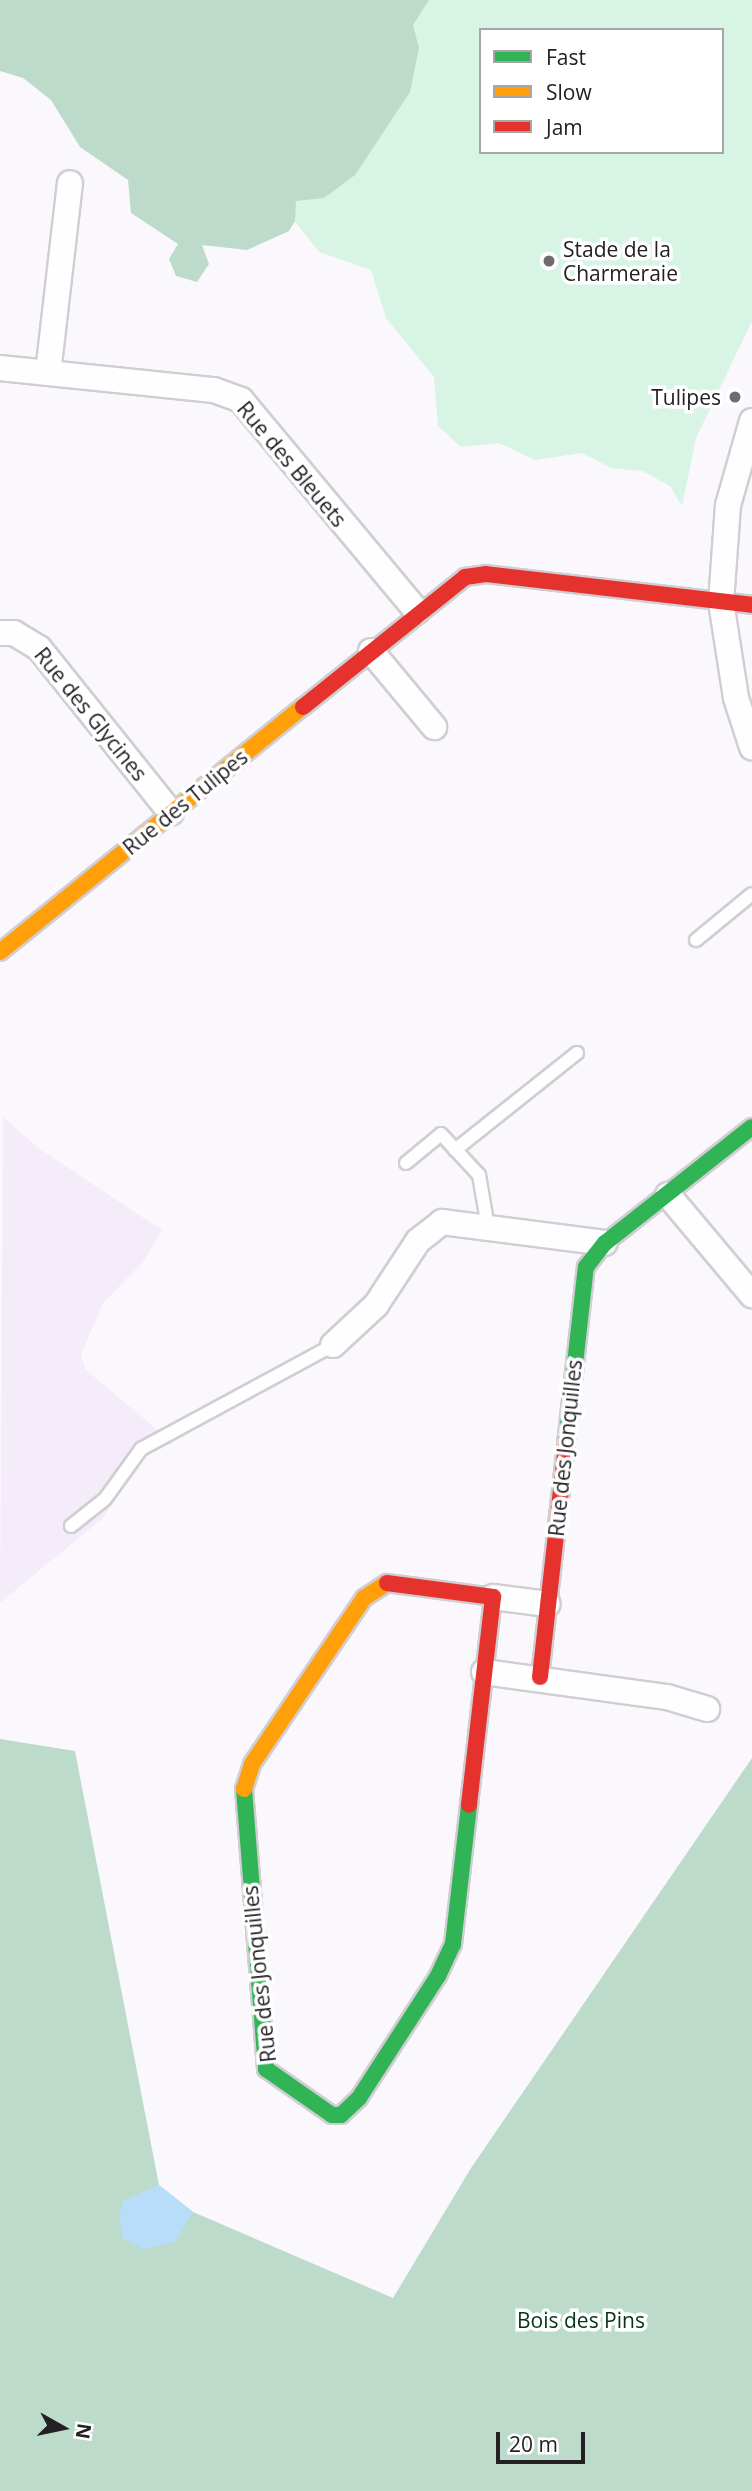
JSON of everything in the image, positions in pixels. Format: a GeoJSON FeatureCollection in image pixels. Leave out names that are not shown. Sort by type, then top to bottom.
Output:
{"type":"FeatureCollection","features":[{"type":"Feature","properties":{"kind":"street"},"geometry":{"type":"LineString","coordinates":[[48,373],[70,183]]}},
{"type":"Feature","properties":{"kind":"street","name":"Rue des Bleuets"},"geometry":{"type":"LineString","coordinates":[[0,368],[214,390],[241,400],[417,611]]}},
{"type":"Feature","properties":{"kind":"street"},"geometry":{"type":"LineString","coordinates":[[752,421],[727,505],[721,602],[736,698],[752,747]]}},
{"type":"Feature","properties":{"kind":"street","name":"Rue des Tulipes"},"geometry":{"type":"LineString","coordinates":[[0,953],[371,652],[417,611],[465,577],[486,575],[752,605]]}},
{"type":"Feature","properties":{"kind":"street","name":"Rue des Glycines"},"geometry":{"type":"LineString","coordinates":[[0,633],[14,632],[39,648],[171,813]]}},
{"type":"Feature","properties":{"kind":"street"},"geometry":{"type":"LineString","coordinates":[[371,652],[434,727]]}},
{"type":"Feature","properties":{"kind":"street","name":"Rue des Jonquilles"},"geometry":{"type":"LineString","coordinates":[[540,1677],[586,1266],[605,1243],[752,1127]]}},
{"type":"Feature","properties":{"kind":"street"},"geometry":{"type":"LineString","coordinates":[[668,1195],[752,1295]]}},
{"type":"Feature","properties":{"kind":"street"},"geometry":{"type":"LineString","coordinates":[[333,1345],[376,1305],[428,1229],[442,1222],[605,1243]]}},
{"type":"Feature","properties":{"kind":"street","name":"Rue des Jonquilles"},"geometry":{"type":"LineString","coordinates":[[387,1583],[493,1597],[484,1672],[453,1944],[438,1976],[355,2103],[341,2115],[323,2112],[275,2077],[264,2062],[243,1794],[246,1778],[373,1588],[387,1583]]}},
{"type":"Feature","properties":{"kind":"street"},"geometry":{"type":"LineString","coordinates":[[493,1597],[548,1604]]}},
{"type":"Feature","properties":{"kind":"street"},"geometry":{"type":"LineString","coordinates":[[484,1672],[540,1677],[667,1697],[707,1709]]}},
{"type":"Feature","properties":{"kind":"lane"},"geometry":{"type":"LineString","coordinates":[[696,940],[752,894]]}},
{"type":"Feature","properties":{"kind":"lane"},"geometry":{"type":"LineString","coordinates":[[456,1150],[577,1053]]}},
{"type":"Feature","properties":{"kind":"lane"},"geometry":{"type":"LineString","coordinates":[[406,1163],[441,1134],[479,1175],[488,1227]]}},
{"type":"Feature","properties":{"kind":"lane"},"geometry":{"type":"LineString","coordinates":[[71,1526],[105,1499],[141,1449],[333,1345]]}},
{"type":"Feature","properties":{"kind":"shaded area"},"geometry":{"type":"Polygon","coordinates":[[[3,1117],[41,1150],[162,1230],[143,1262],[103,1303],[81,1354],[85,1369],[173,1443],[147,1452],[103,1518],[0,1603],[3,1117]]]}},
{"type":"Feature","properties":{"kind":"green space"},"geometry":{"type":"Polygon","coordinates":[[[0,0],[429,0],[413,25],[419,48],[410,92],[355,175],[324,198],[296,201],[295,221],[289,231],[247,250],[202,245],[209,264],[197,282],[176,276],[169,259],[178,244],[131,213],[128,180],[80,147],[51,100],[23,78],[0,71],[0,0]]]}},
{"type":"Feature","properties":{"kind":"green space","name":"Stade de la Charmeraie"},"geometry":{"type":"Polygon","coordinates":[[[342,0],[752,0],[752,321],[696,438],[682,506],[670,486],[642,471],[611,468],[582,453],[535,460],[499,443],[461,447],[438,426],[434,377],[386,318],[371,270],[319,252],[288,213],[342,0]]]}},
{"type":"Feature","properties":{"kind":"green space","name":"Bois des Pins"},"geometry":{"type":"Polygon","coordinates":[[[0,1739],[75,1751],[159,2185],[193,2212],[393,2298],[471,2168],[752,1758],[752,2491],[0,2491],[0,1739]]]}},
{"type":"Feature","properties":{"kind":"water"},"geometry":{"type":"Polygon","coordinates":[[[159,2185],[193,2212],[175,2242],[143,2249],[123,2238],[119,2218],[123,2201],[159,2185]]]}},
{"type":"Feature","properties":{"kind":"traffic: fast"},"geometry":{"type":"LineString","coordinates":[[566,1444],[586,1267],[605,1243],[752,1127]]}},
{"type":"Feature","properties":{"kind":"traffic: fast"},"geometry":{"type":"LineString","coordinates":[[244,1789],[266,2069],[332,2115],[341,2115],[359,2098],[438,1976],[453,1944],[469,1805]]}},
{"type":"Feature","properties":{"kind":"traffic: slow"},"geometry":{"type":"LineString","coordinates":[[0,952],[303,707]]}},
{"type":"Feature","properties":{"kind":"traffic: slow"},"geometry":{"type":"LineString","coordinates":[[244,1789],[252,1764],[364,1598],[387,1583]]}},
{"type":"Feature","properties":{"kind":"traffic: jam"},"geometry":{"type":"LineString","coordinates":[[303,707],[465,577],[486,574],[752,605]]}},
{"type":"Feature","properties":{"kind":"traffic: jam"},"geometry":{"type":"LineString","coordinates":[[540,1677],[566,1444]]}},
{"type":"Feature","properties":{"kind":"traffic: jam"},"geometry":{"type":"LineString","coordinates":[[387,1583],[493,1597],[469,1805]]}},
{"type":"Feature","properties":{"kind":"place","name":"Stade de la Charmeraie"},"geometry":{"type":"Point","coordinates":[549,261]}},
{"type":"Feature","properties":{"kind":"place","name":"Tulipes"},"geometry":{"type":"Point","coordinates":[735,397]}}]}
